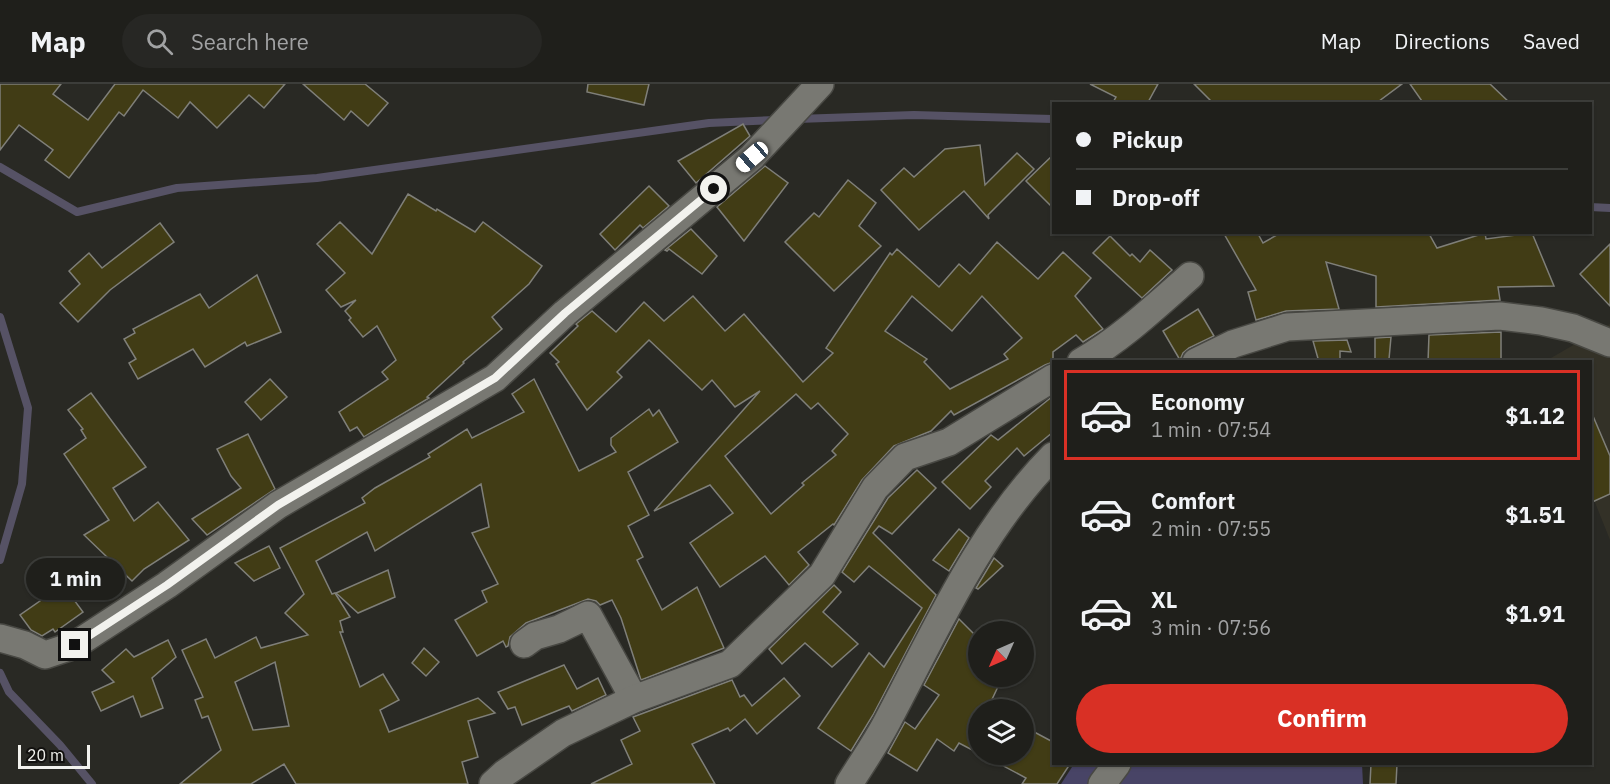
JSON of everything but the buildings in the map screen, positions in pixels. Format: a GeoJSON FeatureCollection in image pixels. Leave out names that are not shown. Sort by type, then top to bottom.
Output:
{"type":"FeatureCollection","features":[{"type":"Feature","properties":{"kind":"street"},"geometry":{"type":"LineString","coordinates":[[0,638],[25,645],[45,655],[75,645],[167,585],[278,505],[495,378],[565,313],[740,168],[773,136],[820,84]]}},
{"type":"Feature","properties":{"kind":"street"},"geometry":{"type":"LineString","coordinates":[[1084,360],[1103,349],[1190,276]]}},
{"type":"Feature","properties":{"kind":"street"},"geometry":{"type":"LineString","coordinates":[[1200,360],[1233,344],[1287,327],[1500,316],[1574,328],[1610,343]]}},
{"type":"Feature","properties":{"kind":"street"},"geometry":{"type":"LineString","coordinates":[[493,784],[505,773],[563,733],[634,699],[729,664],[822,575],[875,488],[905,458],[949,442],[1052,379]]}},
{"type":"Feature","properties":{"kind":"street"},"geometry":{"type":"LineString","coordinates":[[849,784],[886,723],[953,595],[997,526],[1031,479],[1052,457]]}},
{"type":"Feature","properties":{"kind":"street"},"geometry":{"type":"LineString","coordinates":[[524,644],[535,636],[559,629],[588,615],[634,699]]}},
{"type":"Feature","properties":{"kind":"street"},"geometry":{"type":"LineString","coordinates":[[1102,784],[1116,765]]}},
{"type":"Feature","properties":{"kind":"shaded area"},"geometry":{"type":"Polygon","coordinates":[[[1610,324],[1610,540],[1592,495],[1592,360],[1547,360],[1610,324]]]}},
{"type":"Feature","properties":{"kind":"shaded area"},"geometry":{"type":"Polygon","coordinates":[[[1073,765],[1362,765],[1363,784],[1061,784],[1073,765]]]}},
{"type":"Feature","properties":{"kind":"waterway"},"geometry":{"type":"LineString","coordinates":[[797,119],[914,115],[1052,119]]}},
{"type":"Feature","properties":{"kind":"waterway"},"geometry":{"type":"LineString","coordinates":[[0,167],[77,212],[177,188],[317,178],[709,123],[776,120]]}},
{"type":"Feature","properties":{"kind":"waterway"},"geometry":{"type":"LineString","coordinates":[[1592,207],[1610,208]]}},
{"type":"Feature","properties":{"kind":"waterway"},"geometry":{"type":"LineString","coordinates":[[0,317],[28,408],[22,484],[0,560]]}},
{"type":"Feature","properties":{"kind":"waterway"},"geometry":{"type":"LineString","coordinates":[[0,673],[9,692],[60,745],[92,784]]}},
{"type":"Feature","properties":{"kind":"route"},"geometry":{"type":"LineString","coordinates":[[75,645],[167,585],[278,505],[495,378],[565,313],[714,189]]}}]}
